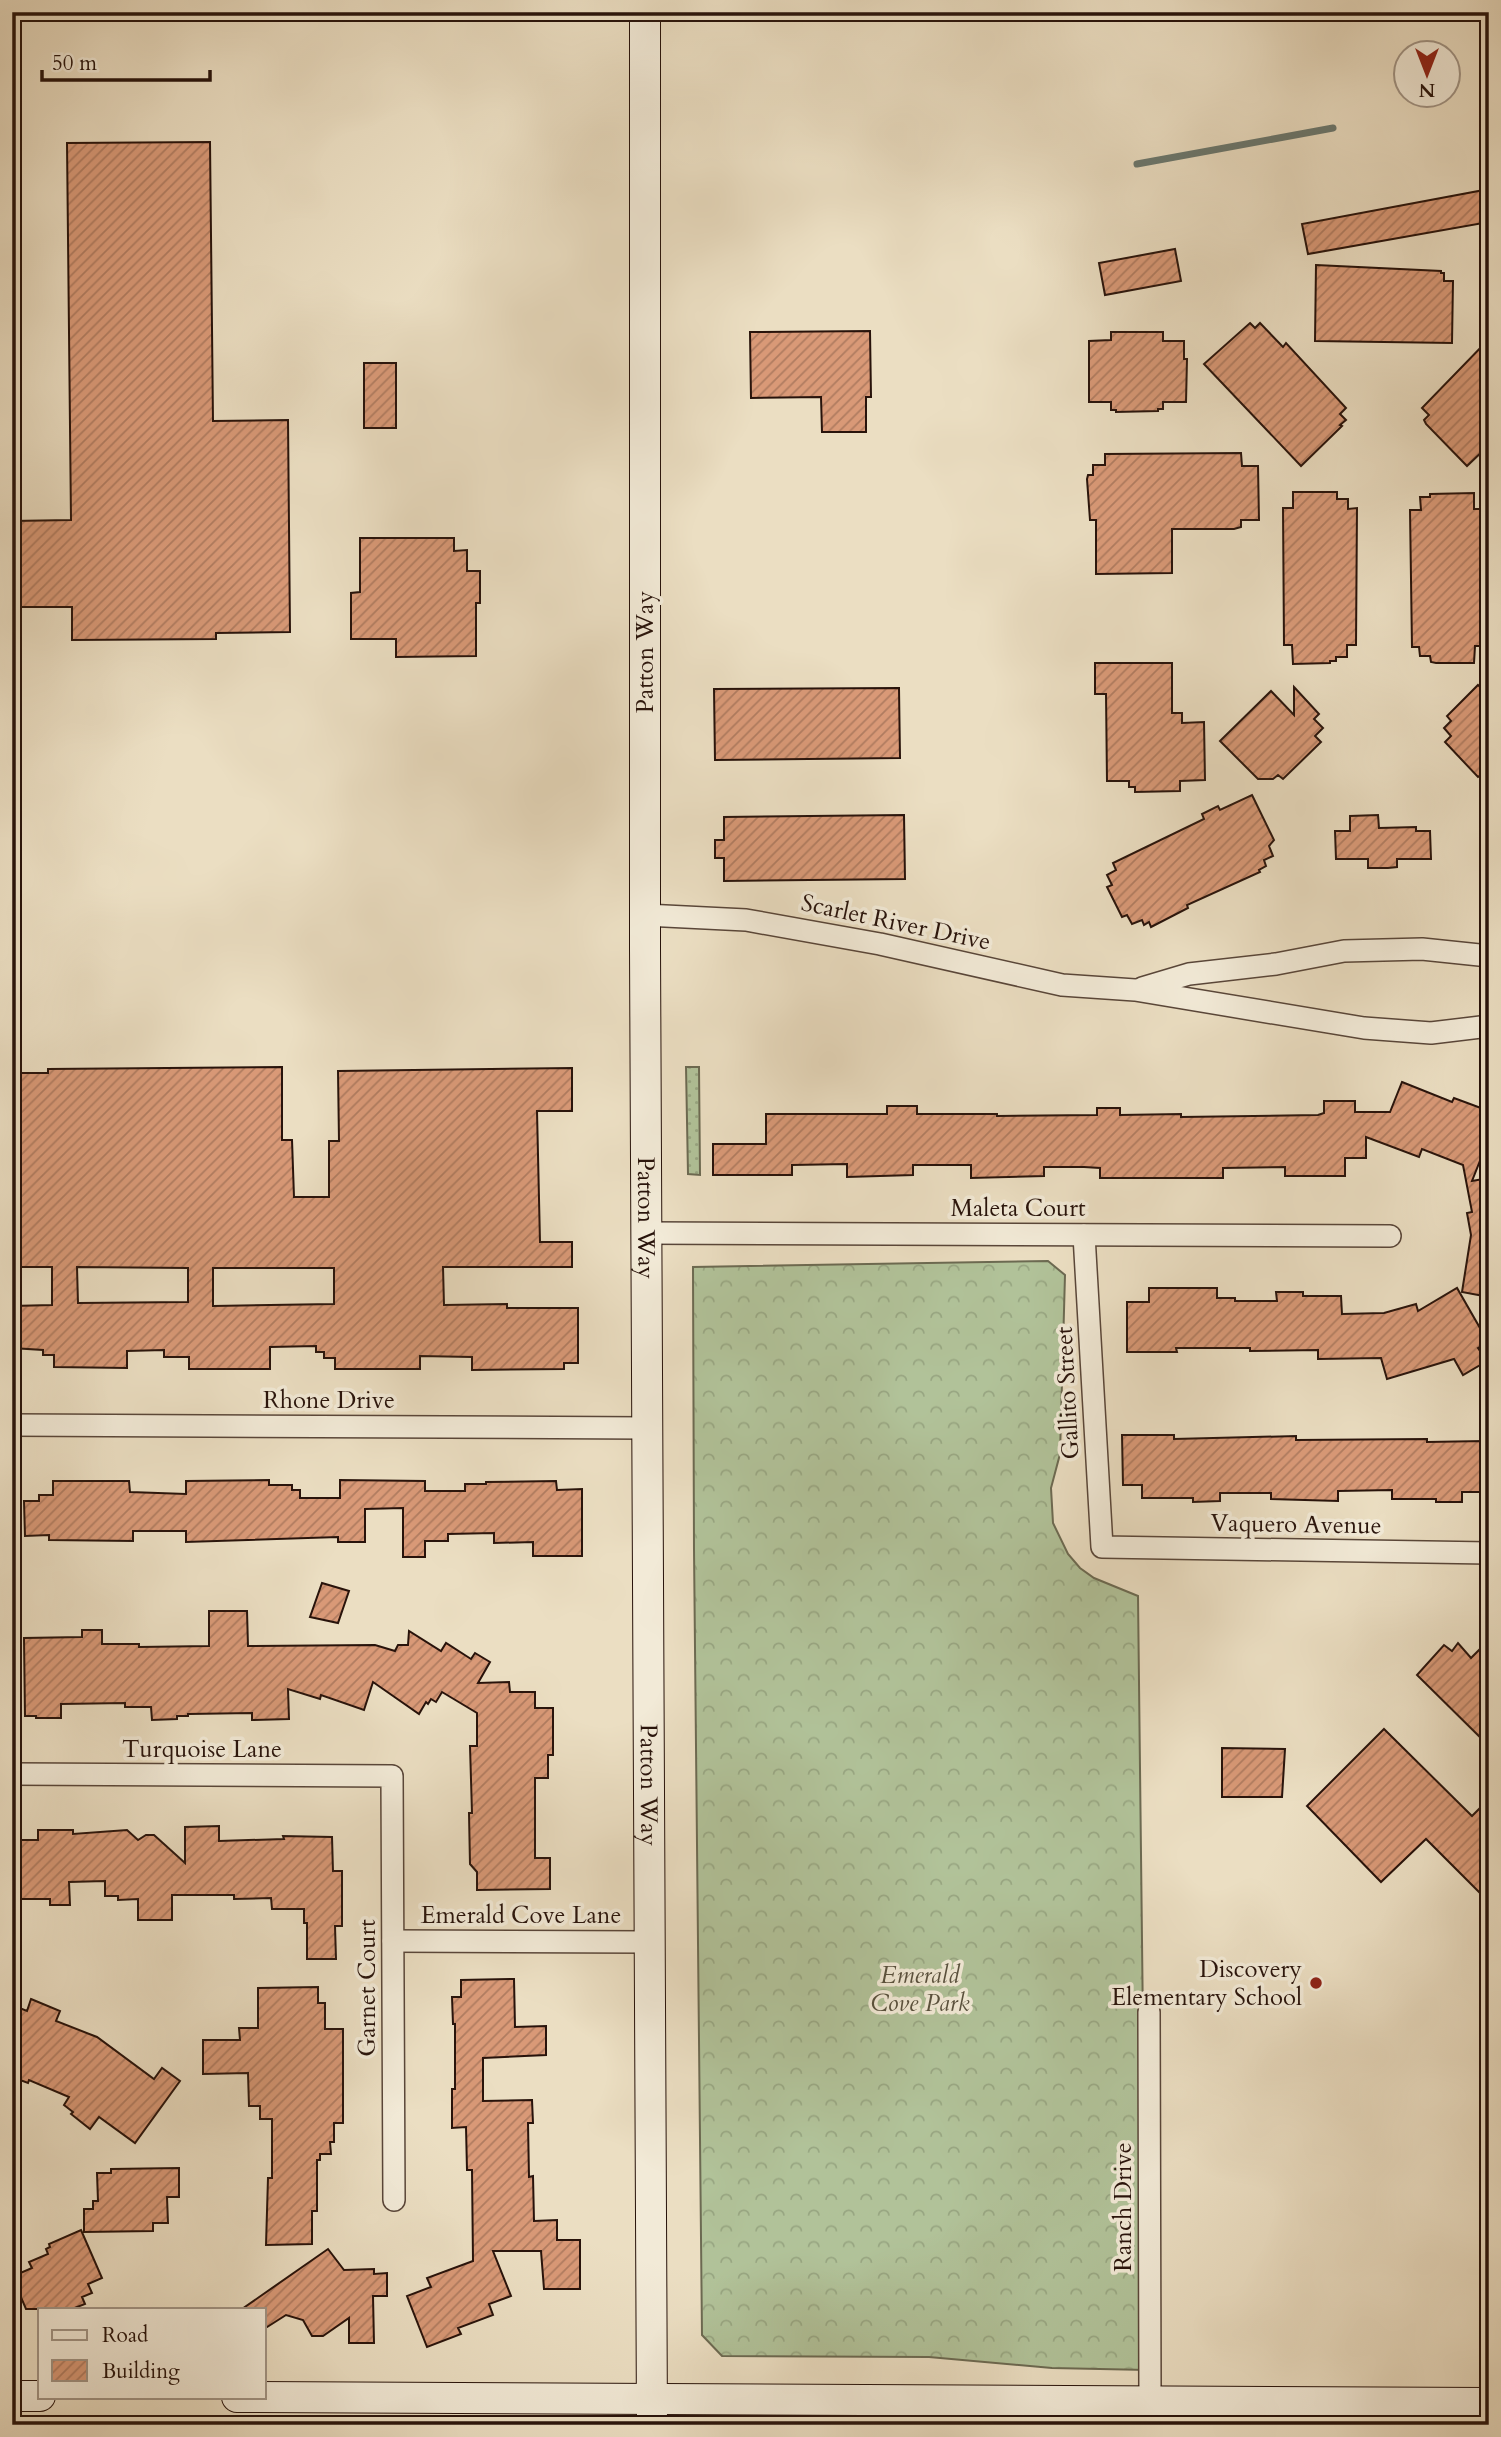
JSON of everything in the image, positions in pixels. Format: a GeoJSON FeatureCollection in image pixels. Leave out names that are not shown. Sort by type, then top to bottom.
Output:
{"type":"FeatureCollection","features":[{"type":"Feature","properties":{"kind":"street","name":"Patton Way"},"geometry":{"type":"LineString","coordinates":[[645,12],[646,1427],[652,2412]]}},
{"type":"Feature","properties":{"kind":"street","name":"Scarlet River Drive"},"geometry":{"type":"LineString","coordinates":[[645,915],[746,919],[880,944],[1062,985],[1135,990],[1364,1028],[1431,1033],[1489,1026]]}},
{"type":"Feature","properties":{"kind":"street","name":"Scarlet River Drive"},"geometry":{"type":"LineString","coordinates":[[1135,990],[1189,974],[1276,964],[1343,951],[1422,949],[1489,956]]}},
{"type":"Feature","properties":{"kind":"street","name":"Maleta Court"},"geometry":{"type":"LineString","coordinates":[[646,1233],[1390,1236]]}},
{"type":"Feature","properties":{"kind":"street","name":"Gallito Street"},"geometry":{"type":"LineString","coordinates":[[1084,1235],[1102,1547]]}},
{"type":"Feature","properties":{"kind":"street","name":"Rhone Drive"},"geometry":{"type":"LineString","coordinates":[[12,1425],[646,1427]]}},
{"type":"Feature","properties":{"kind":"street","name":"Vaquero Avenue"},"geometry":{"type":"LineString","coordinates":[[1102,1547],[1489,1553]]}},
{"type":"Feature","properties":{"kind":"street","name":"Turquoise Lane"},"geometry":{"type":"LineString","coordinates":[[12,1774],[392,1776]]}},
{"type":"Feature","properties":{"kind":"street","name":"Garnet Court"},"geometry":{"type":"LineString","coordinates":[[392,1776],[394,2200]]}},
{"type":"Feature","properties":{"kind":"street","name":"Emerald Cove Lane"},"geometry":{"type":"LineString","coordinates":[[393,1941],[649,1942]]}},
{"type":"Feature","properties":{"kind":"street","name":"Ranch Drive"},"geometry":{"type":"LineString","coordinates":[[1149,2012],[1150,2401]]}},
{"type":"Feature","properties":{"kind":"street"},"geometry":{"type":"LineString","coordinates":[[12,2396],[38,2396]]}},
{"type":"Feature","properties":{"kind":"street"},"geometry":{"type":"LineString","coordinates":[[265,2398],[652,2412],[1150,2401],[1489,2403]]}},
{"type":"Feature","properties":{"kind":"green space"},"geometry":{"type":"Polygon","coordinates":[[[686,1067],[699,1067],[700,1175],[688,1174],[686,1067]]]}},
{"type":"Feature","properties":{"kind":"green space","name":"Emerald Cove Park"},"geometry":{"type":"Polygon","coordinates":[[[1048,1261],[1065,1275],[1060,1454],[1051,1488],[1053,1523],[1068,1554],[1080,1568],[1094,1578],[1138,1596],[1147,2370],[1052,2368],[929,2357],[722,2356],[702,2335],[693,1267],[1048,1261]]]}},
{"type":"Feature","properties":{"kind":"building"},"geometry":{"type":"Polygon","coordinates":[[[210,142],[213,421],[288,420],[290,632],[216,633],[216,639],[72,640],[72,607],[12,607],[12,521],[71,520],[67,143],[210,142]]]}},
{"type":"Feature","properties":{"kind":"building"},"geometry":{"type":"Polygon","coordinates":[[[1484,190],[1489,222],[1308,254],[1302,224],[1484,190]]]}},
{"type":"Feature","properties":{"kind":"building"},"geometry":{"type":"Polygon","coordinates":[[[1175,249],[1181,281],[1105,295],[1099,263],[1175,249]]]}},
{"type":"Feature","properties":{"kind":"building"},"geometry":{"type":"Polygon","coordinates":[[[1316,265],[1441,271],[1444,273],[1444,281],[1453,281],[1452,343],[1315,341],[1316,265]]]}},
{"type":"Feature","properties":{"kind":"building"},"geometry":{"type":"Polygon","coordinates":[[[1250,323],[1255,328],[1260,323],[1283,347],[1286,343],[1346,408],[1340,414],[1346,420],[1340,425],[1342,426],[1301,466],[1204,364],[1250,323]]]}},
{"type":"Feature","properties":{"kind":"building"},"geometry":{"type":"Polygon","coordinates":[[[870,331],[871,397],[866,397],[866,432],[822,432],[821,397],[751,398],[750,332],[870,331]]]}},
{"type":"Feature","properties":{"kind":"building"},"geometry":{"type":"Polygon","coordinates":[[[1111,332],[1163,332],[1163,341],[1184,341],[1184,359],[1187,359],[1186,402],[1163,402],[1163,409],[1158,411],[1116,412],[1111,410],[1111,402],[1089,402],[1089,341],[1111,340],[1111,332]]]}},
{"type":"Feature","properties":{"kind":"building"},"geometry":{"type":"Polygon","coordinates":[[[1489,339],[1489,445],[1467,466],[1426,424],[1424,420],[1429,415],[1422,408],[1489,339]]]}},
{"type":"Feature","properties":{"kind":"building"},"geometry":{"type":"Polygon","coordinates":[[[364,363],[396,363],[396,428],[364,428],[364,363]]]}},
{"type":"Feature","properties":{"kind":"building"},"geometry":{"type":"Polygon","coordinates":[[[1241,453],[1242,466],[1258,466],[1259,520],[1241,520],[1241,527],[1234,529],[1172,529],[1172,573],[1096,574],[1096,520],[1090,520],[1087,479],[1088,475],[1093,475],[1093,465],[1105,465],[1105,454],[1241,453]]]}},
{"type":"Feature","properties":{"kind":"building"},"geometry":{"type":"Polygon","coordinates":[[[1293,492],[1337,492],[1337,499],[1348,499],[1348,509],[1357,508],[1356,645],[1347,645],[1347,657],[1336,657],[1336,661],[1330,663],[1293,664],[1292,645],[1284,645],[1283,508],[1293,508],[1293,492]]]}},
{"type":"Feature","properties":{"kind":"building"},"geometry":{"type":"Polygon","coordinates":[[[1474,493],[1474,509],[1482,509],[1484,646],[1475,646],[1474,663],[1431,662],[1430,656],[1420,656],[1419,647],[1412,647],[1410,510],[1421,510],[1420,497],[1430,497],[1430,494],[1474,493]]]}},
{"type":"Feature","properties":{"kind":"building"},"geometry":{"type":"Polygon","coordinates":[[[360,538],[454,538],[454,551],[467,550],[467,571],[480,571],[480,603],[476,603],[476,656],[396,657],[396,639],[351,639],[351,593],[360,592],[360,538]]]}},
{"type":"Feature","properties":{"kind":"building"},"geometry":{"type":"Polygon","coordinates":[[[1095,663],[1172,663],[1172,713],[1182,713],[1182,723],[1204,722],[1205,780],[1180,781],[1180,791],[1135,792],[1135,787],[1129,787],[1129,781],[1107,781],[1106,694],[1095,694],[1095,663]]]}},
{"type":"Feature","properties":{"kind":"building"},"geometry":{"type":"Polygon","coordinates":[[[1478,685],[1489,695],[1489,769],[1478,777],[1445,742],[1451,736],[1444,728],[1451,721],[1447,716],[1478,685]]]}},
{"type":"Feature","properties":{"kind":"building"},"geometry":{"type":"Polygon","coordinates":[[[1294,687],[1319,714],[1314,719],[1323,728],[1315,736],[1321,742],[1283,779],[1278,775],[1273,779],[1258,779],[1220,741],[1271,691],[1294,715],[1294,687]]]}},
{"type":"Feature","properties":{"kind":"building"},"geometry":{"type":"Polygon","coordinates":[[[899,688],[900,758],[715,760],[714,689],[899,688]]]}},
{"type":"Feature","properties":{"kind":"building"},"geometry":{"type":"Polygon","coordinates":[[[1252,795],[1274,840],[1269,846],[1273,856],[1264,860],[1266,866],[1259,870],[1260,872],[1187,905],[1188,908],[1151,927],[1149,922],[1144,925],[1142,920],[1132,924],[1127,915],[1122,917],[1107,887],[1112,885],[1107,875],[1116,870],[1113,863],[1204,819],[1202,814],[1218,806],[1220,810],[1252,795]]]}},
{"type":"Feature","properties":{"kind":"building"},"geometry":{"type":"Polygon","coordinates":[[[904,815],[905,879],[724,881],[724,858],[715,858],[715,840],[724,840],[724,817],[904,815]]]}},
{"type":"Feature","properties":{"kind":"building"},"geometry":{"type":"Polygon","coordinates":[[[1378,815],[1379,828],[1416,827],[1416,831],[1430,831],[1431,859],[1397,859],[1397,867],[1368,868],[1368,859],[1336,859],[1335,831],[1350,831],[1350,816],[1378,815]]]}},
{"type":"Feature","properties":{"kind":"building"},"geometry":{"type":"Polygon","coordinates":[[[282,1067],[282,1140],[292,1140],[294,1197],[329,1197],[329,1141],[339,1141],[338,1071],[572,1068],[572,1111],[537,1111],[540,1242],[572,1242],[572,1267],[443,1267],[444,1305],[507,1304],[507,1308],[578,1308],[578,1363],[564,1363],[564,1369],[472,1370],[472,1357],[420,1356],[420,1369],[335,1369],[335,1358],[324,1358],[324,1352],[316,1352],[316,1346],[270,1347],[270,1369],[189,1369],[189,1357],[164,1357],[164,1350],[127,1351],[127,1368],[54,1367],[54,1355],[43,1355],[43,1350],[12,1348],[12,1306],[52,1305],[52,1267],[12,1267],[12,1073],[48,1073],[48,1069],[282,1067]],[[77,1267],[78,1303],[188,1302],[188,1268],[77,1267]],[[213,1268],[213,1306],[334,1304],[334,1268],[213,1268]]]}},
{"type":"Feature","properties":{"kind":"building"},"geometry":{"type":"Polygon","coordinates":[[[1402,1082],[1452,1102],[1454,1098],[1489,1111],[1489,1138],[1472,1181],[1489,1178],[1489,1297],[1462,1292],[1471,1235],[1467,1213],[1472,1212],[1463,1165],[1422,1149],[1419,1157],[1366,1137],[1366,1158],[1345,1158],[1345,1176],[1285,1176],[1285,1167],[1223,1168],[1223,1178],[1100,1178],[1100,1168],[1044,1167],[1044,1176],[971,1178],[971,1165],[913,1165],[913,1175],[847,1177],[847,1164],[792,1165],[792,1175],[713,1175],[713,1144],[766,1144],[766,1114],[887,1114],[887,1106],[917,1106],[917,1114],[997,1116],[1097,1115],[1097,1108],[1120,1108],[1120,1115],[1181,1114],[1181,1117],[1318,1115],[1324,1113],[1324,1101],[1355,1101],[1355,1112],[1390,1112],[1402,1082]]]}},
{"type":"Feature","properties":{"kind":"building"},"geometry":{"type":"Polygon","coordinates":[[[1149,1288],[1217,1288],[1217,1298],[1235,1298],[1235,1301],[1277,1301],[1276,1292],[1303,1292],[1303,1296],[1341,1296],[1342,1314],[1384,1313],[1416,1304],[1418,1311],[1457,1288],[1488,1342],[1478,1348],[1487,1361],[1463,1375],[1454,1359],[1387,1379],[1381,1358],[1318,1359],[1318,1350],[1176,1348],[1177,1352],[1127,1352],[1127,1302],[1149,1302],[1149,1288]]]}},
{"type":"Feature","properties":{"kind":"building"},"geometry":{"type":"Polygon","coordinates":[[[1122,1435],[1174,1435],[1174,1439],[1296,1436],[1296,1440],[1484,1441],[1485,1492],[1462,1492],[1462,1502],[1392,1499],[1392,1490],[1338,1491],[1338,1501],[1271,1499],[1271,1493],[1220,1493],[1220,1501],[1142,1498],[1142,1485],[1123,1485],[1122,1435]]]}},
{"type":"Feature","properties":{"kind":"building"},"geometry":{"type":"Polygon","coordinates":[[[269,1480],[269,1485],[292,1485],[292,1490],[300,1490],[300,1498],[340,1498],[340,1480],[425,1481],[425,1491],[465,1491],[465,1484],[486,1482],[556,1481],[557,1490],[582,1489],[582,1556],[533,1556],[533,1542],[494,1543],[494,1533],[448,1534],[448,1541],[425,1541],[425,1557],[403,1557],[403,1508],[365,1509],[365,1542],[338,1542],[338,1537],[186,1542],[186,1531],[133,1531],[133,1541],[49,1540],[49,1535],[25,1536],[24,1501],[39,1501],[39,1495],[53,1495],[53,1481],[129,1481],[130,1492],[186,1494],[186,1481],[269,1480]]]}},
{"type":"Feature","properties":{"kind":"building"},"geometry":{"type":"Polygon","coordinates":[[[322,1583],[349,1591],[338,1623],[310,1617],[322,1583]]]}},
{"type":"Feature","properties":{"kind":"building"},"geometry":{"type":"Polygon","coordinates":[[[209,1611],[247,1611],[248,1646],[375,1645],[395,1651],[398,1645],[408,1645],[409,1631],[441,1651],[446,1643],[471,1659],[475,1653],[490,1662],[478,1683],[509,1682],[510,1692],[535,1692],[535,1708],[553,1708],[553,1755],[548,1755],[548,1778],[535,1778],[535,1858],[550,1858],[550,1889],[477,1890],[477,1872],[470,1864],[469,1813],[472,1813],[470,1746],[477,1746],[477,1713],[442,1692],[436,1702],[431,1699],[428,1704],[426,1702],[419,1714],[373,1682],[364,1710],[321,1695],[320,1699],[288,1689],[289,1719],[252,1720],[252,1713],[188,1714],[177,1716],[177,1719],[152,1720],[151,1707],[125,1707],[125,1703],[61,1704],[61,1718],[25,1716],[24,1638],[82,1637],[82,1630],[102,1630],[102,1644],[139,1644],[139,1647],[209,1646],[209,1611]]]}},
{"type":"Feature","properties":{"kind":"building"},"geometry":{"type":"Polygon","coordinates":[[[1489,1640],[1489,1746],[1417,1675],[1444,1645],[1452,1651],[1458,1643],[1471,1658],[1489,1640]]]}},
{"type":"Feature","properties":{"kind":"building"},"geometry":{"type":"Polygon","coordinates":[[[1384,1729],[1472,1816],[1489,1799],[1489,1902],[1426,1839],[1381,1882],[1307,1806],[1384,1729]]]}},
{"type":"Feature","properties":{"kind":"building"},"geometry":{"type":"Polygon","coordinates":[[[1222,1748],[1285,1749],[1282,1797],[1222,1797],[1222,1748]]]}},
{"type":"Feature","properties":{"kind":"building"},"geometry":{"type":"Polygon","coordinates":[[[219,1826],[219,1841],[284,1839],[283,1836],[332,1837],[333,1871],[342,1871],[342,1926],[335,1926],[336,1959],[307,1959],[307,1923],[304,1923],[304,1909],[272,1909],[271,1898],[234,1899],[234,1895],[172,1895],[172,1920],[138,1920],[138,1899],[118,1900],[118,1896],[105,1896],[105,1881],[69,1882],[70,1905],[50,1905],[50,1899],[12,1899],[12,1851],[16,1851],[16,1840],[38,1840],[38,1830],[73,1830],[73,1834],[127,1830],[138,1840],[146,1835],[154,1835],[185,1863],[185,1827],[219,1826]]]}},
{"type":"Feature","properties":{"kind":"building"},"geometry":{"type":"Polygon","coordinates":[[[514,1979],[515,2027],[546,2026],[546,2055],[483,2058],[483,2101],[532,2100],[533,2123],[528,2123],[529,2177],[533,2176],[534,2221],[557,2220],[557,2240],[580,2240],[580,2289],[544,2289],[541,2251],[493,2251],[511,2296],[489,2304],[493,2315],[458,2328],[461,2334],[427,2347],[407,2296],[431,2287],[427,2278],[473,2261],[472,2170],[467,2170],[466,2127],[452,2128],[455,2024],[452,1997],[461,1997],[461,1980],[514,1979]]]}},
{"type":"Feature","properties":{"kind":"building"},"geometry":{"type":"Polygon","coordinates":[[[318,1987],[318,2003],[325,2003],[325,2029],[343,2029],[343,2123],[334,2123],[334,2142],[330,2142],[331,2154],[320,2154],[320,2160],[317,2160],[317,2211],[312,2211],[312,2244],[266,2245],[268,2178],[272,2178],[272,2119],[260,2119],[260,2106],[249,2106],[248,2073],[203,2074],[203,2040],[240,2040],[239,2028],[258,2028],[258,1988],[318,1987]]]}},
{"type":"Feature","properties":{"kind":"building"},"geometry":{"type":"Polygon","coordinates":[[[31,1999],[60,2011],[56,2021],[97,2037],[154,2079],[162,2068],[180,2081],[135,2143],[99,2117],[90,2129],[64,2105],[69,2097],[29,2080],[28,2083],[12,2077],[12,2005],[27,2011],[31,1999]]]}},
{"type":"Feature","properties":{"kind":"building"},"geometry":{"type":"Polygon","coordinates":[[[179,2168],[179,2197],[167,2197],[168,2223],[153,2223],[153,2231],[84,2232],[84,2209],[93,2209],[93,2201],[98,2201],[97,2173],[111,2173],[111,2169],[179,2168]]]}},
{"type":"Feature","properties":{"kind":"building"},"geometry":{"type":"Polygon","coordinates":[[[81,2230],[102,2278],[88,2284],[92,2293],[82,2297],[85,2304],[75,2308],[26,2309],[14,2281],[20,2279],[18,2274],[32,2268],[29,2262],[48,2254],[46,2249],[50,2247],[49,2244],[81,2230]]]}},
{"type":"Feature","properties":{"kind":"building"},"geometry":{"type":"Polygon","coordinates":[[[328,2249],[344,2270],[374,2269],[374,2274],[387,2273],[387,2296],[373,2296],[374,2343],[349,2343],[349,2318],[323,2336],[312,2336],[303,2320],[286,2315],[266,2328],[266,2308],[243,2308],[328,2249]]]}},
{"type":"Feature","properties":{"kind":"waterway"},"geometry":{"type":"LineString","coordinates":[[1137,164],[1333,128]]}},
{"type":"Feature","properties":{"kind":"place","name":"Discovery Elementary School"},"geometry":{"type":"Point","coordinates":[1316,1983]}}]}
